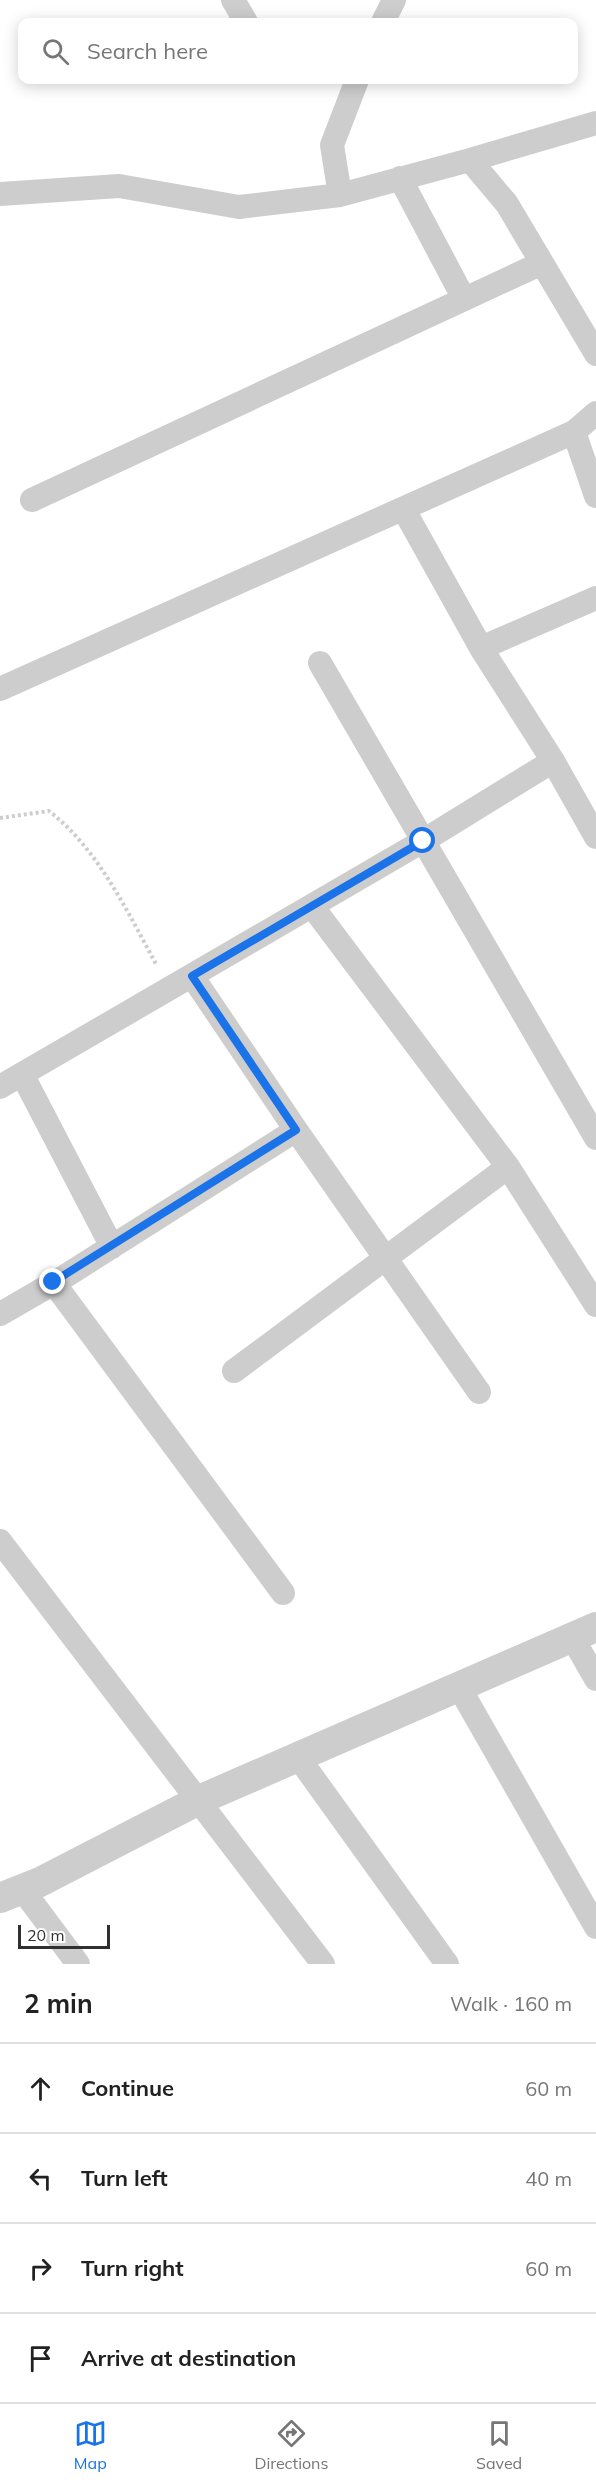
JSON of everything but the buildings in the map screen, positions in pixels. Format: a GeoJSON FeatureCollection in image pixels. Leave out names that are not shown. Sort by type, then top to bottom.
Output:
{"type":"FeatureCollection","features":[{"type":"Feature","properties":{"kind":"street"},"geometry":{"type":"LineString","coordinates":[[233,0],[244,18]]}},
{"type":"Feature","properties":{"kind":"street"},"geometry":{"type":"LineString","coordinates":[[385,18],[394,0]]}},
{"type":"Feature","properties":{"kind":"street"},"geometry":{"type":"LineString","coordinates":[[340,195],[332,145],[355,84]]}},
{"type":"Feature","properties":{"kind":"street"},"geometry":{"type":"LineString","coordinates":[[0,194],[119,186],[239,207],[340,195],[596,123]]}},
{"type":"Feature","properties":{"kind":"street"},"geometry":{"type":"LineString","coordinates":[[470,160],[507,204],[596,354]]}},
{"type":"Feature","properties":{"kind":"street"},"geometry":{"type":"LineString","coordinates":[[400,178],[464,299]]}},
{"type":"Feature","properties":{"kind":"street"},"geometry":{"type":"LineString","coordinates":[[32,500],[542,263]]}},
{"type":"Feature","properties":{"kind":"street"},"geometry":{"type":"LineString","coordinates":[[0,689],[574,432],[596,412]]}},
{"type":"Feature","properties":{"kind":"street"},"geometry":{"type":"LineString","coordinates":[[574,432],[596,496]]}},
{"type":"Feature","properties":{"kind":"street"},"geometry":{"type":"LineString","coordinates":[[404,510],[481,648],[553,761],[596,837]]}},
{"type":"Feature","properties":{"kind":"street"},"geometry":{"type":"LineString","coordinates":[[481,648],[596,598]]}},
{"type":"Feature","properties":{"kind":"street"},"geometry":{"type":"LineString","coordinates":[[320,663],[596,1137]]}},
{"type":"Feature","properties":{"kind":"street"},"geometry":{"type":"LineString","coordinates":[[0,1087],[423,841],[553,761]]}},
{"type":"Feature","properties":{"kind":"street"},"geometry":{"type":"LineString","coordinates":[[312,906],[508,1167],[596,1305]]}},
{"type":"Feature","properties":{"kind":"street"},"geometry":{"type":"LineString","coordinates":[[192,976],[296,1130],[479,1392]]}},
{"type":"Feature","properties":{"kind":"street"},"geometry":{"type":"LineString","coordinates":[[22,1074],[111,1247]]}},
{"type":"Feature","properties":{"kind":"street"},"geometry":{"type":"LineString","coordinates":[[0,1314],[296,1130]]}},
{"type":"Feature","properties":{"kind":"street"},"geometry":{"type":"LineString","coordinates":[[234,1371],[384,1257],[508,1167]]}},
{"type":"Feature","properties":{"kind":"street"},"geometry":{"type":"LineString","coordinates":[[53,1282],[283,1593]]}},
{"type":"Feature","properties":{"kind":"street"},"geometry":{"type":"LineString","coordinates":[[0,1541],[323,1964]]}},
{"type":"Feature","properties":{"kind":"street"},"geometry":{"type":"LineString","coordinates":[[78,1964],[11,1893],[199,1800],[584,1632],[596,1679]]}},
{"type":"Feature","properties":{"kind":"street"},"geometry":{"type":"LineString","coordinates":[[459,1687],[596,1927]]}},
{"type":"Feature","properties":{"kind":"street"},"geometry":{"type":"LineString","coordinates":[[298,1757],[447,1964]]}},
{"type":"Feature","properties":{"kind":"path"},"geometry":{"type":"LineString","coordinates":[[0,818],[49,811],[68,826],[123,904],[170,988]]}},
{"type":"Feature","properties":{"kind":"route"},"geometry":{"type":"LineString","coordinates":[[53,1282],[296,1130],[192,976],[423,841]]}}]}
